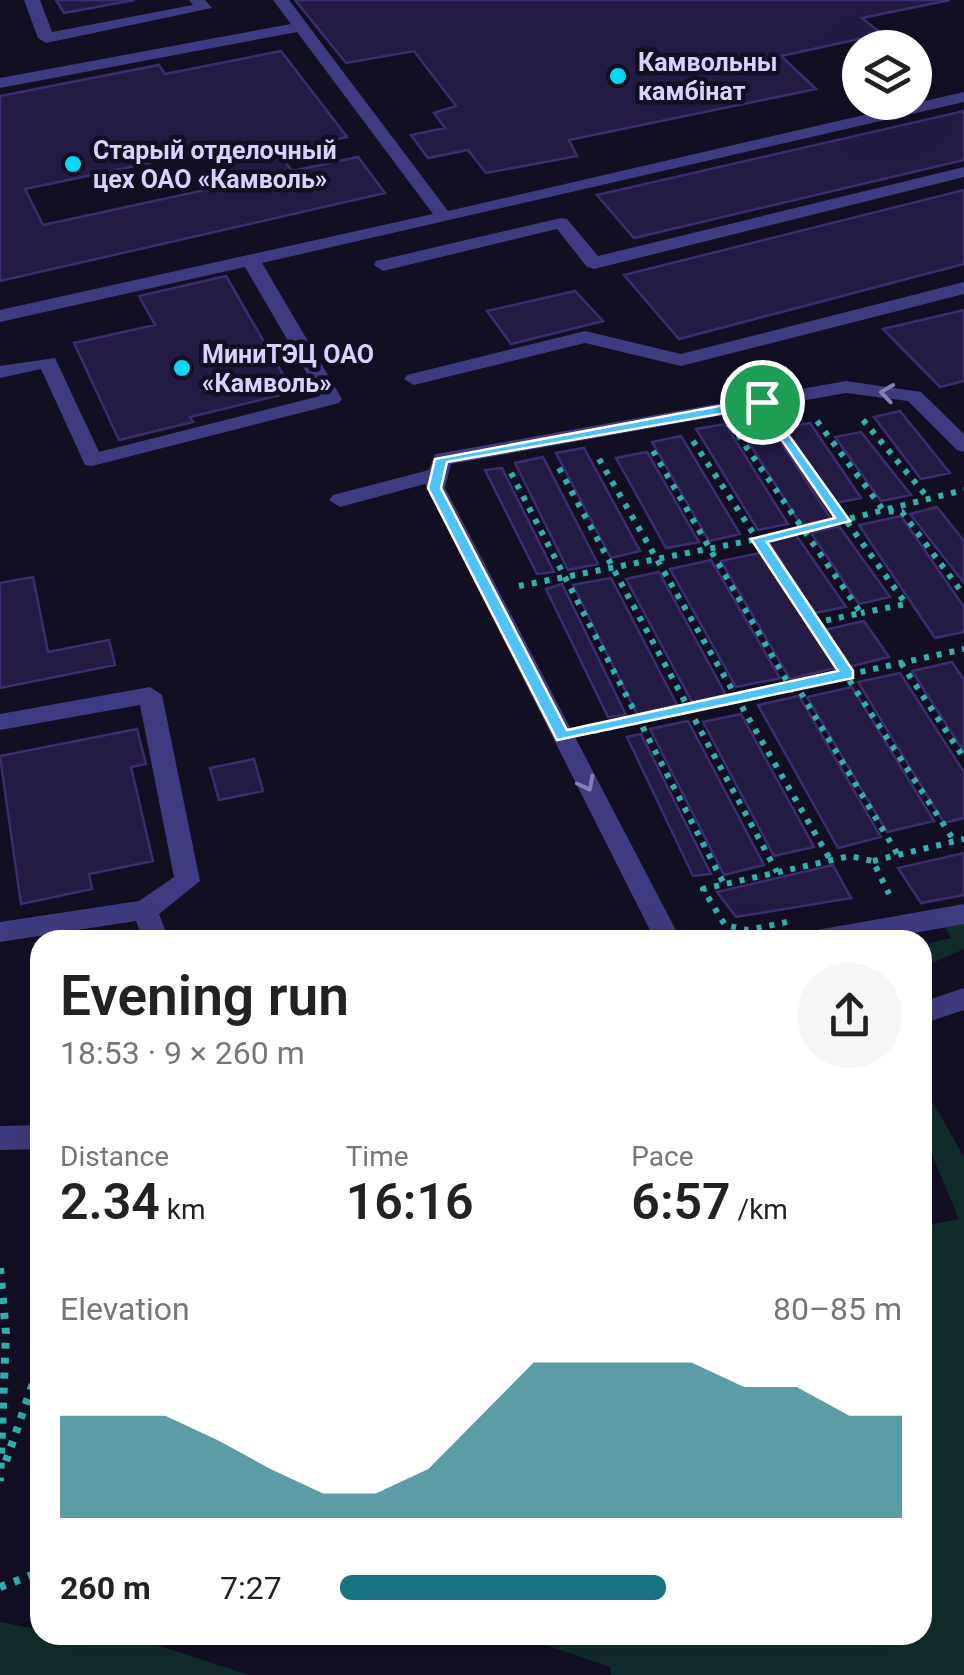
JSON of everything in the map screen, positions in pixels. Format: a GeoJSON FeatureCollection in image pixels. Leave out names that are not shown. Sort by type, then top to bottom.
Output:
{"type":"FeatureCollection","features":[{"type":"Feature","properties":{"kind":"street"},"geometry":{"type":"LineString","coordinates":[[32,0],[46,38],[204,8],[196,0]]}},
{"type":"Feature","properties":{"kind":"street"},"geometry":{"type":"LineString","coordinates":[[280,0],[444,217]]}},
{"type":"Feature","properties":{"kind":"street"},"geometry":{"type":"LineString","coordinates":[[0,83],[300,27]]}},
{"type":"Feature","properties":{"kind":"street"},"geometry":{"type":"LineString","coordinates":[[0,316],[964,97]]}},
{"type":"Feature","properties":{"kind":"street"},"geometry":{"type":"LineString","coordinates":[[538,196],[594,263],[964,172]]}},
{"type":"Feature","properties":{"kind":"street"},"geometry":{"type":"LineString","coordinates":[[383,265],[561,224]]}},
{"type":"Feature","properties":{"kind":"street"},"geometry":{"type":"LineString","coordinates":[[0,372],[48,362],[92,460],[332,399],[251,261]]}},
{"type":"Feature","properties":{"kind":"street"},"geometry":{"type":"LineString","coordinates":[[414,379],[585,337],[681,360],[964,288]]}},
{"type":"Feature","properties":{"kind":"street"},"geometry":{"type":"LineString","coordinates":[[663,930],[434,488],[442,459],[836,389],[914,396],[964,446]]}},
{"type":"Feature","properties":{"kind":"street"},"geometry":{"type":"LineString","coordinates":[[340,500],[438,474]]}},
{"type":"Feature","properties":{"kind":"street"},"geometry":{"type":"LineString","coordinates":[[0,722],[150,695],[187,881],[145,910],[0,932]]}},
{"type":"Feature","properties":{"kind":"street"},"geometry":{"type":"LineString","coordinates":[[145,910],[152,930]]}},
{"type":"Feature","properties":{"kind":"street"},"geometry":{"type":"LineString","coordinates":[[809,929],[964,914]]}},
{"type":"Feature","properties":{"kind":"street"},"geometry":{"type":"LineString","coordinates":[[932,1010],[964,999]]}},
{"type":"Feature","properties":{"kind":"street"},"geometry":{"type":"LineString","coordinates":[[0,1138],[30,1137]]}},
{"type":"Feature","properties":{"kind":"path"},"geometry":{"type":"LineString","coordinates":[[836,389],[929,500]]}},
{"type":"Feature","properties":{"kind":"path"},"geometry":{"type":"LineString","coordinates":[[798,396],[884,511]]}},
{"type":"Feature","properties":{"kind":"path"},"geometry":{"type":"LineString","coordinates":[[762,402],[906,604],[814,623]]}},
{"type":"Feature","properties":{"kind":"path"},"geometry":{"type":"LineString","coordinates":[[720,410],[861,613]]}},
{"type":"Feature","properties":{"kind":"path"},"geometry":{"type":"LineString","coordinates":[[678,417],[954,842]]}},
{"type":"Feature","properties":{"kind":"path"},"geometry":{"type":"LineString","coordinates":[[637,424],[790,687],[802,693],[898,854]]}},
{"type":"Feature","properties":{"kind":"path"},"geometry":{"type":"LineString","coordinates":[[584,433],[830,861]]}},
{"type":"Feature","properties":{"kind":"path"},"geometry":{"type":"LineString","coordinates":[[544,440],[777,872]]}},
{"type":"Feature","properties":{"kind":"path"},"geometry":{"type":"LineString","coordinates":[[499,449],[724,884]]}},
{"type":"Feature","properties":{"kind":"path"},"geometry":{"type":"LineString","coordinates":[[489,594],[804,530],[964,490]]}},
{"type":"Feature","properties":{"kind":"path"},"geometry":{"type":"LineString","coordinates":[[884,511],[902,512],[964,595]]}},
{"type":"Feature","properties":{"kind":"path"},"geometry":{"type":"LineString","coordinates":[[562,736],[640,722],[964,648]]}},
{"type":"Feature","properties":{"kind":"path"},"geometry":{"type":"LineString","coordinates":[[901,663],[964,758]]}},
{"type":"Feature","properties":{"kind":"path"},"geometry":{"type":"LineString","coordinates":[[874,861],[964,840]]}},
{"type":"Feature","properties":{"kind":"path"},"geometry":{"type":"LineString","coordinates":[[809,929],[748,930],[725,925],[703,889],[850,856]]}},
{"type":"Feature","properties":{"kind":"path"},"geometry":{"type":"LineString","coordinates":[[874,903],[892,900]]}},
{"type":"Feature","properties":{"kind":"path"},"geometry":{"type":"LineString","coordinates":[[0,1268],[6,1333],[4,1467]]}},
{"type":"Feature","properties":{"kind":"path"},"geometry":{"type":"LineString","coordinates":[[0,1481],[30,1391]]}},
{"type":"Feature","properties":{"kind":"path"},"geometry":{"type":"LineString","coordinates":[[0,1586],[30,1576]]}},
{"type":"Feature","properties":{"kind":"green space"},"geometry":{"type":"Polygon","coordinates":[[[964,922],[964,949],[932,963],[932,943],[951,938],[945,926],[964,922]]]}},
{"type":"Feature","properties":{"kind":"green space"},"geometry":{"type":"Polygon","coordinates":[[[932,1101],[964,1157],[964,1675],[611,1675],[610,1667],[546,1645],[932,1645],[932,1224],[959,1219],[932,1155],[932,1101]]]}},
{"type":"Feature","properties":{"kind":"green space"},"geometry":{"type":"Polygon","coordinates":[[[0,1622],[30,1628],[30,1645],[157,1645],[249,1675],[0,1675],[0,1622]]]}},
{"type":"Feature","properties":{"kind":"building"},"geometry":{"type":"Polygon","coordinates":[[[56,0],[135,0],[64,13],[56,0]]]}},
{"type":"Feature","properties":{"kind":"building","name":"Камвольны камбінат"},"geometry":{"type":"Polygon","coordinates":[[[295,0],[950,0],[862,18],[877,30],[842,30],[842,43],[781,56],[816,89],[569,140],[577,156],[486,173],[468,150],[428,158],[411,135],[445,128],[434,113],[456,106],[414,51],[346,63],[295,0]]]}},
{"type":"Feature","properties":{"kind":"building","name":"Старый отделочный цех ОАО «Камволь»"},"geometry":{"type":"Polygon","coordinates":[[[281,51],[347,137],[278,152],[292,171],[358,157],[385,193],[0,281],[0,96],[159,65],[165,74],[281,51]],[[212,150],[25,189],[43,225],[233,184],[212,150]]]}},
{"type":"Feature","properties":{"kind":"building"},"geometry":{"type":"Polygon","coordinates":[[[964,111],[964,160],[634,238],[597,195],[932,120],[964,111]]]}},
{"type":"Feature","properties":{"kind":"building"},"geometry":{"type":"Polygon","coordinates":[[[964,190],[964,264],[679,339],[624,275],[964,190]]]}},
{"type":"Feature","properties":{"kind":"building","name":"МиниТЭЦ ОАО «Камволь»"},"geometry":{"type":"Polygon","coordinates":[[[226,276],[293,392],[190,417],[193,422],[119,440],[74,343],[155,325],[139,296],[226,276]]]}},
{"type":"Feature","properties":{"kind":"building"},"geometry":{"type":"Polygon","coordinates":[[[575,291],[603,321],[511,344],[487,311],[575,291]]]}},
{"type":"Feature","properties":{"kind":"building"},"geometry":{"type":"Polygon","coordinates":[[[964,310],[964,381],[940,387],[883,329],[964,310]]]}},
{"type":"Feature","properties":{"kind":"building"},"geometry":{"type":"Polygon","coordinates":[[[900,411],[950,473],[921,479],[874,417],[900,411]]]}},
{"type":"Feature","properties":{"kind":"building"},"geometry":{"type":"Polygon","coordinates":[[[766,419],[831,519],[801,525],[737,424],[766,419]]]}},
{"type":"Feature","properties":{"kind":"building"},"geometry":{"type":"Polygon","coordinates":[[[810,423],[861,498],[835,503],[785,428],[810,423]]]}},
{"type":"Feature","properties":{"kind":"building"},"geometry":{"type":"Polygon","coordinates":[[[725,424],[788,524],[758,530],[696,429],[725,424]]]}},
{"type":"Feature","properties":{"kind":"building"},"geometry":{"type":"Polygon","coordinates":[[[861,432],[911,495],[881,501],[835,437],[861,432]]]}},
{"type":"Feature","properties":{"kind":"building"},"geometry":{"type":"Polygon","coordinates":[[[681,436],[740,534],[709,541],[652,442],[681,436]]]}},
{"type":"Feature","properties":{"kind":"building"},"geometry":{"type":"Polygon","coordinates":[[[584,448],[640,551],[611,558],[556,453],[584,448]]]}},
{"type":"Feature","properties":{"kind":"building"},"geometry":{"type":"Polygon","coordinates":[[[647,452],[699,542],[666,548],[616,458],[647,452]]]}},
{"type":"Feature","properties":{"kind":"building"},"geometry":{"type":"Polygon","coordinates":[[[543,457],[598,564],[568,570],[515,463],[543,457]]]}},
{"type":"Feature","properties":{"kind":"building"},"geometry":{"type":"Polygon","coordinates":[[[502,468],[554,572],[537,574],[485,470],[502,468]]]}},
{"type":"Feature","properties":{"kind":"building"},"geometry":{"type":"Polygon","coordinates":[[[937,507],[964,541],[964,583],[910,514],[937,507]]]}},
{"type":"Feature","properties":{"kind":"building"},"geometry":{"type":"Polygon","coordinates":[[[901,516],[964,607],[964,632],[935,638],[859,525],[901,516]]]}},
{"type":"Feature","properties":{"kind":"building"},"geometry":{"type":"Polygon","coordinates":[[[839,526],[890,597],[859,604],[811,533],[839,526]]]}},
{"type":"Feature","properties":{"kind":"building"},"geometry":{"type":"Polygon","coordinates":[[[796,535],[846,607],[814,613],[769,542],[796,535]]]}},
{"type":"Feature","properties":{"kind":"building"},"geometry":{"type":"Polygon","coordinates":[[[764,552],[835,668],[790,679],[721,561],[764,552]]]}},
{"type":"Feature","properties":{"kind":"building"},"geometry":{"type":"Polygon","coordinates":[[[711,560],[780,678],[736,687],[670,569],[711,560]]]}},
{"type":"Feature","properties":{"kind":"building"},"geometry":{"type":"Polygon","coordinates":[[[659,572],[726,695],[692,702],[626,579],[659,572]]]}},
{"type":"Feature","properties":{"kind":"building"},"geometry":{"type":"Polygon","coordinates":[[[33,577],[48,652],[109,640],[115,665],[0,688],[0,583],[33,577]]]}},
{"type":"Feature","properties":{"kind":"building"},"geometry":{"type":"Polygon","coordinates":[[[611,578],[677,705],[637,714],[573,585],[611,578]]]}},
{"type":"Feature","properties":{"kind":"building"},"geometry":{"type":"Polygon","coordinates":[[[562,584],[626,715],[608,717],[546,589],[562,584]]]}},
{"type":"Feature","properties":{"kind":"building"},"geometry":{"type":"Polygon","coordinates":[[[864,621],[889,657],[848,667],[824,630],[864,621]]]}},
{"type":"Feature","properties":{"kind":"building"},"geometry":{"type":"Polygon","coordinates":[[[952,662],[964,680],[964,752],[912,671],[952,662]]]}},
{"type":"Feature","properties":{"kind":"building"},"geometry":{"type":"Polygon","coordinates":[[[900,673],[964,772],[964,818],[944,823],[858,682],[900,673]]]}},
{"type":"Feature","properties":{"kind":"building"},"geometry":{"type":"Polygon","coordinates":[[[852,687],[934,821],[887,832],[807,697],[852,687]]]}},
{"type":"Feature","properties":{"kind":"building"},"geometry":{"type":"Polygon","coordinates":[[[799,696],[881,837],[838,848],[758,705],[799,696]]]}},
{"type":"Feature","properties":{"kind":"building"},"geometry":{"type":"Polygon","coordinates":[[[741,714],[814,847],[774,856],[703,722],[741,714]]]}},
{"type":"Feature","properties":{"kind":"building"},"geometry":{"type":"Polygon","coordinates":[[[688,721],[764,865],[724,875],[650,729],[688,721]]]}},
{"type":"Feature","properties":{"kind":"building"},"geometry":{"type":"Polygon","coordinates":[[[137,729],[146,764],[131,767],[153,861],[89,874],[92,889],[21,904],[0,756],[137,729]]]}},
{"type":"Feature","properties":{"kind":"building"},"geometry":{"type":"Polygon","coordinates":[[[641,734],[711,874],[693,876],[627,737],[641,734]]]}},
{"type":"Feature","properties":{"kind":"building"},"geometry":{"type":"Polygon","coordinates":[[[254,759],[263,791],[219,800],[210,768],[254,759]]]}},
{"type":"Feature","properties":{"kind":"building"},"geometry":{"type":"Polygon","coordinates":[[[964,853],[964,895],[921,903],[898,868],[964,853]]]}},
{"type":"Feature","properties":{"kind":"building"},"geometry":{"type":"Polygon","coordinates":[[[833,865],[851,898],[736,917],[717,892],[833,865]]]}},
{"type":"Feature","properties":{"kind":"place","name":"Камвольны камбінат"},"geometry":{"type":"Point","coordinates":[618,76]}},
{"type":"Feature","properties":{"kind":"place","name":"Старый отделочный цех ОАО «Камволь»"},"geometry":{"type":"Point","coordinates":[73,164]}},
{"type":"Feature","properties":{"kind":"place","name":"МиниТЭЦ ОАО «Камволь»"},"geometry":{"type":"Point","coordinates":[182,368]}},
{"type":"Feature","properties":{"kind":"route"},"geometry":{"type":"LineString","coordinates":[[762,402],[844,521],[758,539],[848,674],[562,736],[434,488],[442,459],[762,402]]}}]}
